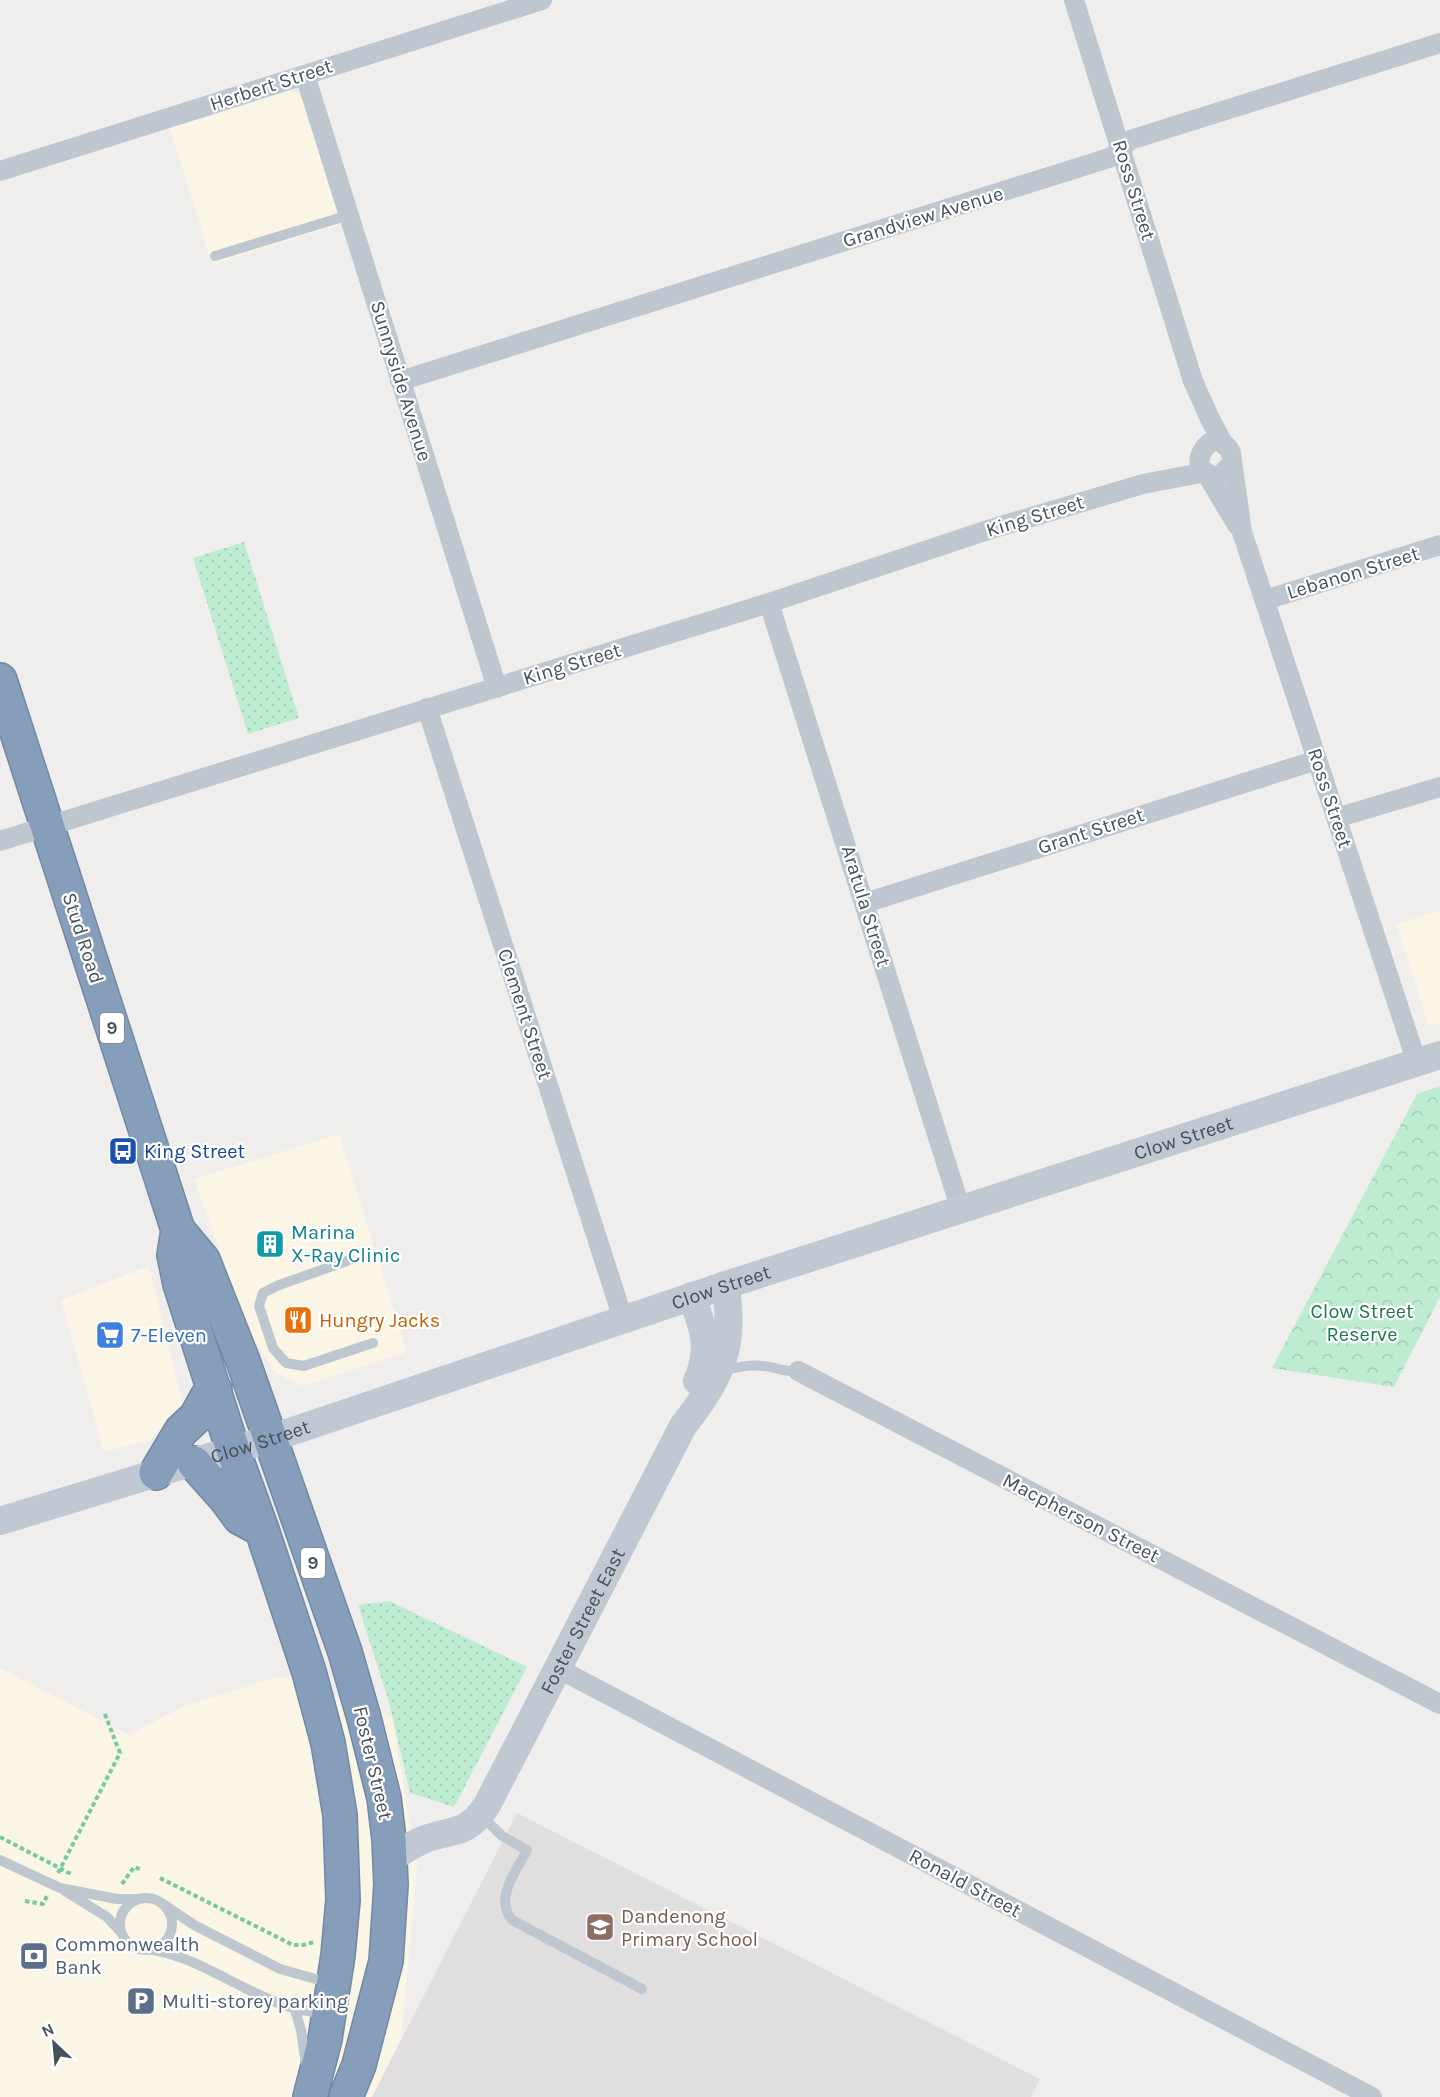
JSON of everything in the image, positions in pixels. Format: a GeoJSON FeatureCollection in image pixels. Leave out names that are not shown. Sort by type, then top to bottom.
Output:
{"type":"FeatureCollection","features":[{"type":"Feature","properties":{"kind":"highway","name":"Stud Road"},"geometry":{"type":"LineString","coordinates":[[0,680],[178,1230],[203,1260],[243,1361],[269,1439]]}},
{"type":"Feature","properties":{"kind":"highway","name":"Stud Road"},"geometry":{"type":"LineString","coordinates":[[178,1230],[174,1255],[180,1284],[233,1450]]}},
{"type":"Feature","properties":{"kind":"highway"},"geometry":{"type":"LineString","coordinates":[[156,1473],[182,1431],[196,1417],[207,1397],[215,1390]]}},
{"type":"Feature","properties":{"kind":"highway","name":"Foster Street"},"geometry":{"type":"LineString","coordinates":[[269,1439],[345,1652],[384,1798],[390,1859],[390,1914],[386,1961],[359,2064],[346,2097]]}},
{"type":"Feature","properties":{"kind":"highway","name":"Foster Street"},"geometry":{"type":"LineString","coordinates":[[233,1450],[309,1672],[328,1743],[340,1815],[343,1900],[338,1954],[321,2058],[310,2096]]}},
{"type":"Feature","properties":{"kind":"highway"},"geometry":{"type":"LineString","coordinates":[[194,1463],[240,1518],[262,1530]]}},
{"type":"Feature","properties":{"kind":"highway"},"geometry":{"type":"LineString","coordinates":[[331,1998],[374,2007]]}},
{"type":"Feature","properties":{"kind":"main road","name":"Clow Street"},"geometry":{"type":"LineString","coordinates":[[0,1521],[269,1439],[692,1296],[1428,1059]]}},
{"type":"Feature","properties":{"kind":"main road","name":"Foster Street East"},"geometry":{"type":"LineString","coordinates":[[683,1426],[697,1408],[724,1355],[728,1340],[726,1285]]}},
{"type":"Feature","properties":{"kind":"main road","name":"Foster Street East"},"geometry":{"type":"LineString","coordinates":[[480,1815],[559,1669],[683,1426],[704,1364],[706,1350],[704,1334],[692,1296]]}},
{"type":"Feature","properties":{"kind":"main road"},"geometry":{"type":"LineString","coordinates":[[390,1859],[423,1840],[469,1826],[480,1815]]}},
{"type":"Feature","properties":{"kind":"street","name":"Herbert Street"},"geometry":{"type":"LineString","coordinates":[[0,171],[542,0]]}},
{"type":"Feature","properties":{"kind":"street","name":"Ross Street"},"geometry":{"type":"LineString","coordinates":[[1074,0],[1193,381],[1224,445]]}},
{"type":"Feature","properties":{"kind":"street","name":"Grandview Avenue"},"geometry":{"type":"LineString","coordinates":[[400,381],[1112,157],[1130,140],[1440,43]]}},
{"type":"Feature","properties":{"kind":"street","name":"Sunnyside Avenue"},"geometry":{"type":"LineString","coordinates":[[305,75],[497,688]]}},
{"type":"Feature","properties":{"kind":"street","name":"Ross Street"},"geometry":{"type":"LineString","coordinates":[[1193,381],[1201,450]]}},
{"type":"Feature","properties":{"kind":"street"},"geometry":{"type":"LineString","coordinates":[[1215,442],[1224,445],[1232,453],[1232,464],[1221,475],[1206,473],[1199,461],[1201,450],[1215,442]]}},
{"type":"Feature","properties":{"kind":"street","name":"King Street"},"geometry":{"type":"LineString","coordinates":[[1143,484],[1201,450]]}},
{"type":"Feature","properties":{"kind":"street","name":"Ross Street"},"geometry":{"type":"LineString","coordinates":[[1232,464],[1242,532],[1336,818],[1428,1059]]}},
{"type":"Feature","properties":{"kind":"street","name":"Ross Street"},"geometry":{"type":"LineString","coordinates":[[1206,473],[1242,532]]}},
{"type":"Feature","properties":{"kind":"street","name":"King Street"},"geometry":{"type":"LineString","coordinates":[[0,841],[769,603],[991,529],[1143,484],[1206,473]]}},
{"type":"Feature","properties":{"kind":"street","name":"Lebanon Street"},"geometry":{"type":"LineString","coordinates":[[1265,600],[1440,545]]}},
{"type":"Feature","properties":{"kind":"street","name":"Aratula Street"},"geometry":{"type":"LineString","coordinates":[[769,603],[961,1210]]}},
{"type":"Feature","properties":{"kind":"street","name":"Clement Street"},"geometry":{"type":"LineString","coordinates":[[427,708],[623,1319]]}},
{"type":"Feature","properties":{"kind":"street","name":"Grant Street"},"geometry":{"type":"LineString","coordinates":[[865,903],[1317,759]]}},
{"type":"Feature","properties":{"kind":"street"},"geometry":{"type":"LineString","coordinates":[[1336,818],[1440,788]]}},
{"type":"Feature","properties":{"kind":"street","name":"Macpherson Street"},"geometry":{"type":"LineString","coordinates":[[798,1371],[1440,1704]]}},
{"type":"Feature","properties":{"kind":"street","name":"Ronald Street"},"geometry":{"type":"LineString","coordinates":[[559,1669],[1372,2097]]}},
{"type":"Feature","properties":{"kind":"lane"},"geometry":{"type":"LineString","coordinates":[[215,256],[349,215]]}},
{"type":"Feature","properties":{"kind":"lane"},"geometry":{"type":"LineString","coordinates":[[347,1261],[263,1293],[259,1306],[273,1348],[286,1363],[304,1366],[374,1343]]}},
{"type":"Feature","properties":{"kind":"lane","name":"Macpherson Street"},"geometry":{"type":"LineString","coordinates":[[716,1373],[752,1365],[798,1371]]}},
{"type":"Feature","properties":{"kind":"lane"},"geometry":{"type":"LineString","coordinates":[[480,1815],[502,1836],[527,1850],[504,1896],[506,1911],[512,1920],[642,1989]]}},
{"type":"Feature","properties":{"kind":"lane"},"geometry":{"type":"LineString","coordinates":[[0,1860],[56,1887],[107,1917],[133,1946],[173,1954],[191,1961],[295,2010],[331,1998]]}},
{"type":"Feature","properties":{"kind":"lane"},"geometry":{"type":"LineString","coordinates":[[56,1887],[108,1897],[150,1898],[194,1925],[331,1998]]}},
{"type":"Feature","properties":{"kind":"lane"},"geometry":{"type":"LineString","coordinates":[[123,1936],[120,1924],[123,1912],[128,1905],[138,1899]]}},
{"type":"Feature","properties":{"kind":"lane"},"geometry":{"type":"LineString","coordinates":[[148,1949],[164,1943],[171,1932],[171,1915],[163,1904]]}},
{"type":"Feature","properties":{"kind":"lane"},"geometry":{"type":"LineString","coordinates":[[295,2010],[310,2096]]}},
{"type":"Feature","properties":{"kind":"path"},"geometry":{"type":"LineString","coordinates":[[25,1901],[43,1904],[56,1887],[60,1868],[120,1753],[104,1712]]}},
{"type":"Feature","properties":{"kind":"path"},"geometry":{"type":"LineString","coordinates":[[0,1837],[78,1878]]}},
{"type":"Feature","properties":{"kind":"path"},"geometry":{"type":"LineString","coordinates":[[117,1886],[124,1882],[134,1867],[140,1869]]}},
{"type":"Feature","properties":{"kind":"path"},"geometry":{"type":"LineString","coordinates":[[160,1878],[293,1945],[308,1944],[318,1938]]}},
{"type":"Feature","properties":{"kind":"shaded area"},"geometry":{"type":"Polygon","coordinates":[[[292,90],[302,97],[341,224],[212,264],[170,128],[292,90]]]}},
{"type":"Feature","properties":{"kind":"shaded area"},"geometry":{"type":"Polygon","coordinates":[[[1438,911],[1440,916],[1440,1022],[1429,1026],[1396,924],[1438,911]]]}},
{"type":"Feature","properties":{"kind":"shaded area"},"geometry":{"type":"Polygon","coordinates":[[[339,1134],[407,1352],[303,1386],[275,1373],[248,1329],[194,1179],[339,1134]]]}},
{"type":"Feature","properties":{"kind":"shaded area"},"geometry":{"type":"Polygon","coordinates":[[[149,1266],[183,1405],[150,1440],[104,1452],[61,1300],[149,1266]]]}},
{"type":"Feature","properties":{"kind":"shaded area"},"geometry":{"type":"Polygon","coordinates":[[[0,1668],[129,1735],[184,1706],[280,1676],[392,1717],[417,1866],[401,2041],[372,2097],[0,2097],[0,1668]]]}},
{"type":"Feature","properties":{"kind":"shaded area","name":"Dandenong Primary School"},"geometry":{"type":"Polygon","coordinates":[[[517,1813],[1040,2079],[1031,2097],[372,2097],[517,1813]]]}},
{"type":"Feature","properties":{"kind":"green space"},"geometry":{"type":"Polygon","coordinates":[[[244,542],[299,718],[248,734],[193,558],[244,542]]]}},
{"type":"Feature","properties":{"kind":"green space","name":"Clow Street Reserve"},"geometry":{"type":"Polygon","coordinates":[[[1440,1086],[1440,1297],[1394,1387],[1272,1368],[1417,1094],[1440,1086]]]}},
{"type":"Feature","properties":{"kind":"green space"},"geometry":{"type":"Polygon","coordinates":[[[389,1601],[527,1667],[454,1807],[410,1793],[389,1702],[358,1605],[389,1601]]]}},
{"type":"Feature","properties":{"kind":"place","name":"King Street"},"geometry":{"type":"Point","coordinates":[123,1151]}},
{"type":"Feature","properties":{"kind":"place","name":"Marina X-Ray Clinic"},"geometry":{"type":"Point","coordinates":[270,1244]}},
{"type":"Feature","properties":{"kind":"place","name":"Hungry Jacks"},"geometry":{"type":"Point","coordinates":[298,1320]}},
{"type":"Feature","properties":{"kind":"place","name":"7-Eleven"},"geometry":{"type":"Point","coordinates":[110,1335]}},
{"type":"Feature","properties":{"kind":"place","name":"Dandenong Primary School"},"geometry":{"type":"Point","coordinates":[600,1927]}},
{"type":"Feature","properties":{"kind":"place","name":"Commonwealth Bank"},"geometry":{"type":"Point","coordinates":[34,1956]}},
{"type":"Feature","properties":{"kind":"place","name":"Multi-storey parking"},"geometry":{"type":"Point","coordinates":[141,2001]}}]}
